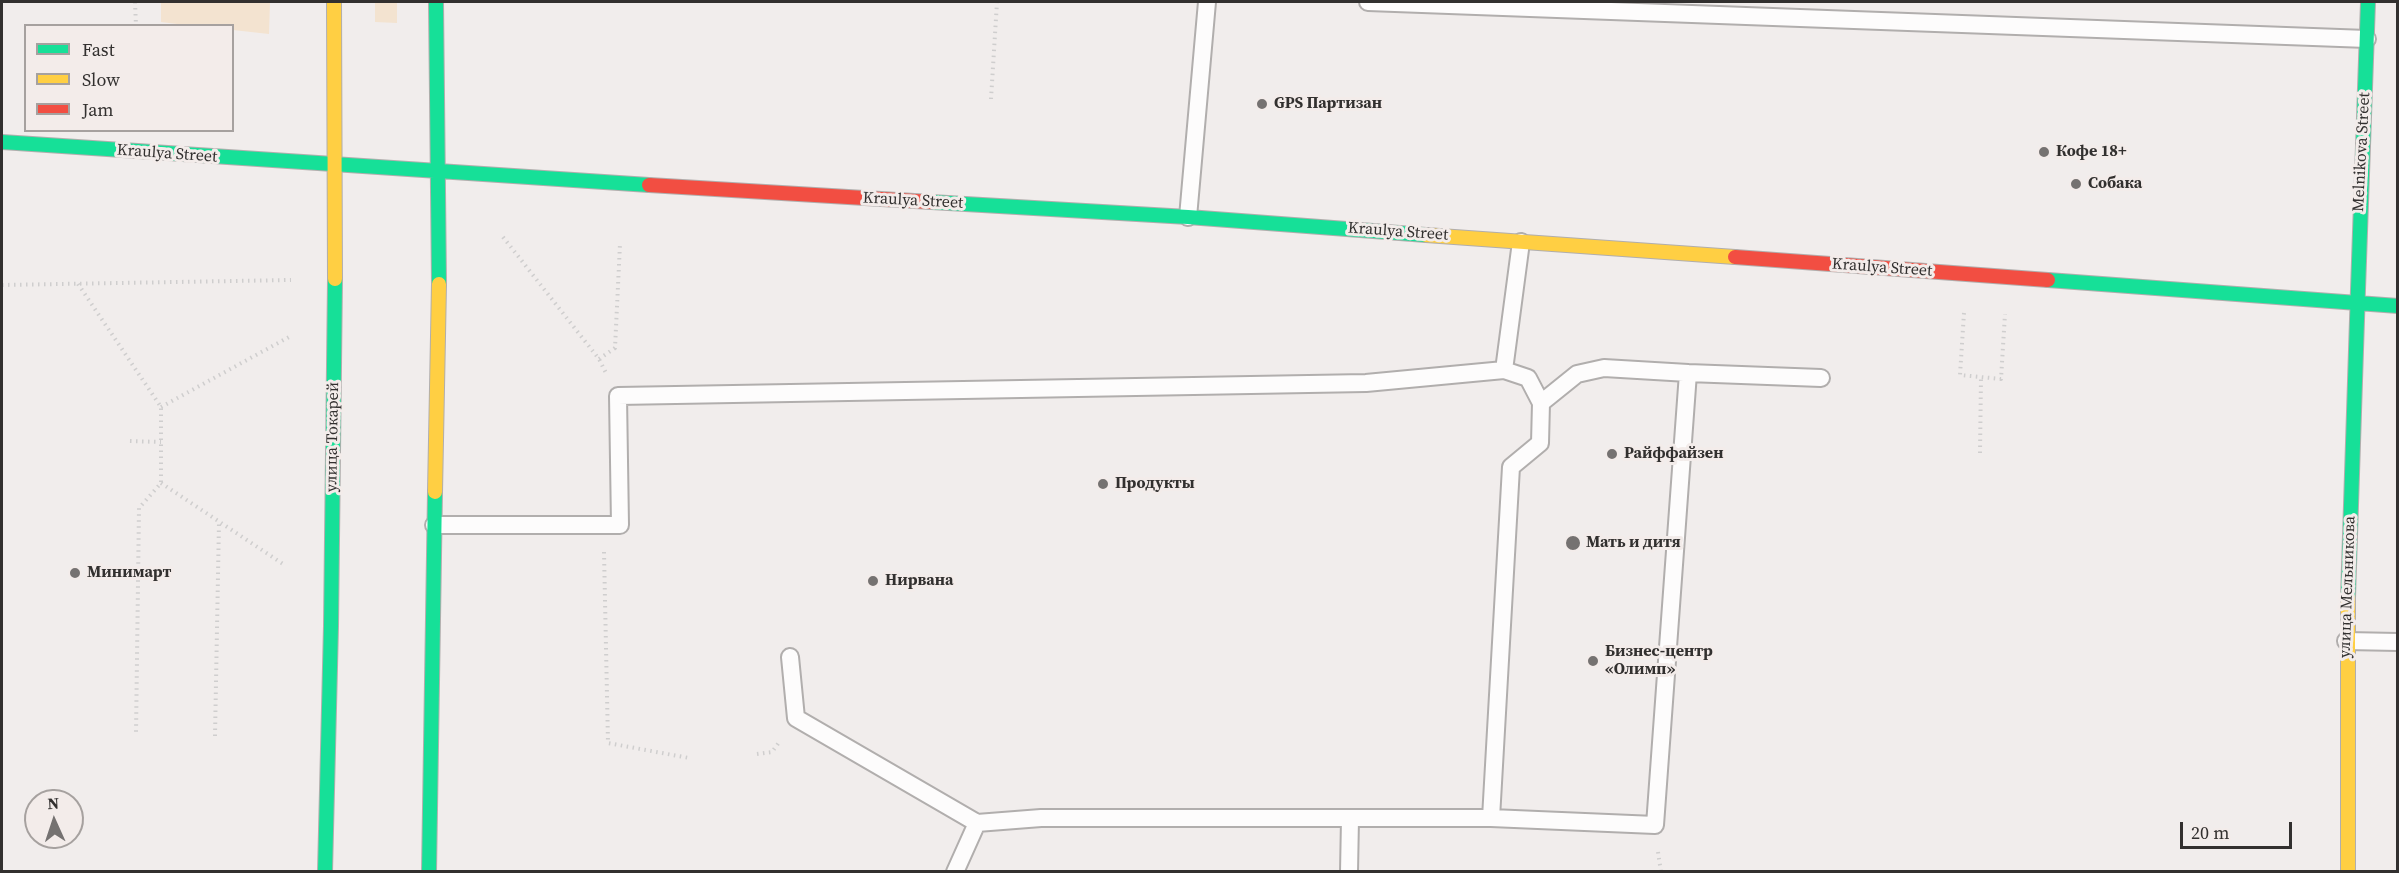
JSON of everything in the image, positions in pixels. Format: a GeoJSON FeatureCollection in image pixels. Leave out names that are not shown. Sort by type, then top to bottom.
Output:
{"type":"FeatureCollection","features":[{"type":"Feature","properties":{"kind":"main road","name":"улица Токарей"},"geometry":{"type":"LineString","coordinates":[[325,872],[335,307],[334,2]]}},
{"type":"Feature","properties":{"kind":"main road"},"geometry":{"type":"LineString","coordinates":[[429,872],[439,270],[436,2]]}},
{"type":"Feature","properties":{"kind":"main road","name":"Melnikova Street"},"geometry":{"type":"LineString","coordinates":[[2357,303],[2368,2]]}},
{"type":"Feature","properties":{"kind":"main road","name":"Kraulya Street"},"geometry":{"type":"LineString","coordinates":[[2,142],[333,166],[1188,217],[2397,306]]}},
{"type":"Feature","properties":{"kind":"main road","name":"улица Мельникова"},"geometry":{"type":"LineString","coordinates":[[2348,872],[2346,641],[2357,303]]}},
{"type":"Feature","properties":{"kind":"lane"},"geometry":{"type":"LineString","coordinates":[[1188,217],[1207,2]]}},
{"type":"Feature","properties":{"kind":"lane"},"geometry":{"type":"LineString","coordinates":[[1368,2],[1745,8],[2367,39]]}},
{"type":"Feature","properties":{"kind":"lane"},"geometry":{"type":"LineString","coordinates":[[1504,370],[1521,242]]}},
{"type":"Feature","properties":{"kind":"lane"},"geometry":{"type":"LineString","coordinates":[[1541,404],[1577,374],[1604,368],[1821,378]]}},
{"type":"Feature","properties":{"kind":"lane"},"geometry":{"type":"LineString","coordinates":[[434,525],[620,525],[618,396],[1366,383],[1504,370],[1528,378],[1541,404],[1540,444],[1511,467],[1491,818]]}},
{"type":"Feature","properties":{"kind":"lane"},"geometry":{"type":"LineString","coordinates":[[790,657],[796,718],[977,823],[1041,818],[1491,818],[1655,825],[1688,373]]}},
{"type":"Feature","properties":{"kind":"lane"},"geometry":{"type":"LineString","coordinates":[[2346,641],[2397,642]]}},
{"type":"Feature","properties":{"kind":"lane"},"geometry":{"type":"LineString","coordinates":[[1349,872],[1350,819]]}},
{"type":"Feature","properties":{"kind":"lane"},"geometry":{"type":"LineString","coordinates":[[956,872],[977,823]]}},
{"type":"Feature","properties":{"kind":"path"},"geometry":{"type":"LineString","coordinates":[[135,2],[136,24]]}},
{"type":"Feature","properties":{"kind":"path"},"geometry":{"type":"LineString","coordinates":[[992,99],[997,2]]}},
{"type":"Feature","properties":{"kind":"path"},"geometry":{"type":"LineString","coordinates":[[503,237],[599,359],[615,348],[620,244]]}},
{"type":"Feature","properties":{"kind":"path"},"geometry":{"type":"LineString","coordinates":[[2,285],[291,280]]}},
{"type":"Feature","properties":{"kind":"path"},"geometry":{"type":"LineString","coordinates":[[78,284],[161,407],[161,483],[139,508],[136,734]]}},
{"type":"Feature","properties":{"kind":"path"},"geometry":{"type":"LineString","coordinates":[[1964,313],[1960,375],[2001,379],[2005,314]]}},
{"type":"Feature","properties":{"kind":"path"},"geometry":{"type":"LineString","coordinates":[[161,407],[290,337]]}},
{"type":"Feature","properties":{"kind":"path"},"geometry":{"type":"LineString","coordinates":[[1980,453],[1981,377]]}},
{"type":"Feature","properties":{"kind":"path"},"geometry":{"type":"LineString","coordinates":[[130,441],[161,442]]}},
{"type":"Feature","properties":{"kind":"path"},"geometry":{"type":"LineString","coordinates":[[161,483],[283,564]]}},
{"type":"Feature","properties":{"kind":"path"},"geometry":{"type":"LineString","coordinates":[[215,736],[219,522]]}},
{"type":"Feature","properties":{"kind":"path"},"geometry":{"type":"LineString","coordinates":[[603,524],[608,743],[689,758]]}},
{"type":"Feature","properties":{"kind":"shaded area"},"geometry":{"type":"Polygon","coordinates":[[[161,2],[270,2],[269,34],[234,30],[234,24],[161,22],[161,2]]]}},
{"type":"Feature","properties":{"kind":"shaded area"},"geometry":{"type":"Polygon","coordinates":[[[375,2],[397,2],[397,23],[375,22],[375,2]]]}},
{"type":"Feature","properties":{"kind":"traffic: fast"},"geometry":{"type":"LineString","coordinates":[[436,2],[439,284]]}},
{"type":"Feature","properties":{"kind":"traffic: fast"},"geometry":{"type":"LineString","coordinates":[[2348,598],[2368,2]]}},
{"type":"Feature","properties":{"kind":"traffic: fast"},"geometry":{"type":"LineString","coordinates":[[2,142],[649,185]]}},
{"type":"Feature","properties":{"kind":"traffic: fast"},"geometry":{"type":"LineString","coordinates":[[931,202],[1188,217],[1426,235]]}},
{"type":"Feature","properties":{"kind":"traffic: fast"},"geometry":{"type":"LineString","coordinates":[[325,872],[331,626],[335,279]]}},
{"type":"Feature","properties":{"kind":"traffic: fast"},"geometry":{"type":"LineString","coordinates":[[2048,280],[2398,306]]}},
{"type":"Feature","properties":{"kind":"traffic: fast"},"geometry":{"type":"LineString","coordinates":[[429,872],[435,492]]}},
{"type":"Feature","properties":{"kind":"traffic: slow"},"geometry":{"type":"LineString","coordinates":[[334,2],[335,279]]}},
{"type":"Feature","properties":{"kind":"traffic: slow"},"geometry":{"type":"LineString","coordinates":[[1426,235],[1735,257]]}},
{"type":"Feature","properties":{"kind":"traffic: slow"},"geometry":{"type":"LineString","coordinates":[[435,492],[439,284]]}},
{"type":"Feature","properties":{"kind":"traffic: slow"},"geometry":{"type":"LineString","coordinates":[[2348,598],[2348,872]]}},
{"type":"Feature","properties":{"kind":"traffic: jam"},"geometry":{"type":"LineString","coordinates":[[649,185],[931,202]]}},
{"type":"Feature","properties":{"kind":"traffic: jam"},"geometry":{"type":"LineString","coordinates":[[1735,257],[2048,280]]}},
{"type":"Feature","properties":{"kind":"place","name":"GPS Партизан"},"geometry":{"type":"Point","coordinates":[1262,104]}},
{"type":"Feature","properties":{"kind":"place","name":"Кофе 18+"},"geometry":{"type":"Point","coordinates":[2044,152]}},
{"type":"Feature","properties":{"kind":"place","name":"Собака"},"geometry":{"type":"Point","coordinates":[2076,184]}},
{"type":"Feature","properties":{"kind":"place","name":"Райффайзен"},"geometry":{"type":"Point","coordinates":[1612,454]}},
{"type":"Feature","properties":{"kind":"place","name":"Продукты"},"geometry":{"type":"Point","coordinates":[1103,484]}},
{"type":"Feature","properties":{"kind":"place","name":"Мать и дитя"},"geometry":{"type":"Point","coordinates":[1573,543]}},
{"type":"Feature","properties":{"kind":"place","name":"Минимарт"},"geometry":{"type":"Point","coordinates":[75,573]}},
{"type":"Feature","properties":{"kind":"place","name":"Нирвана"},"geometry":{"type":"Point","coordinates":[873,581]}},
{"type":"Feature","properties":{"kind":"place","name":"Бизнес-центр «Олимп»"},"geometry":{"type":"Point","coordinates":[1593,661]}}]}
